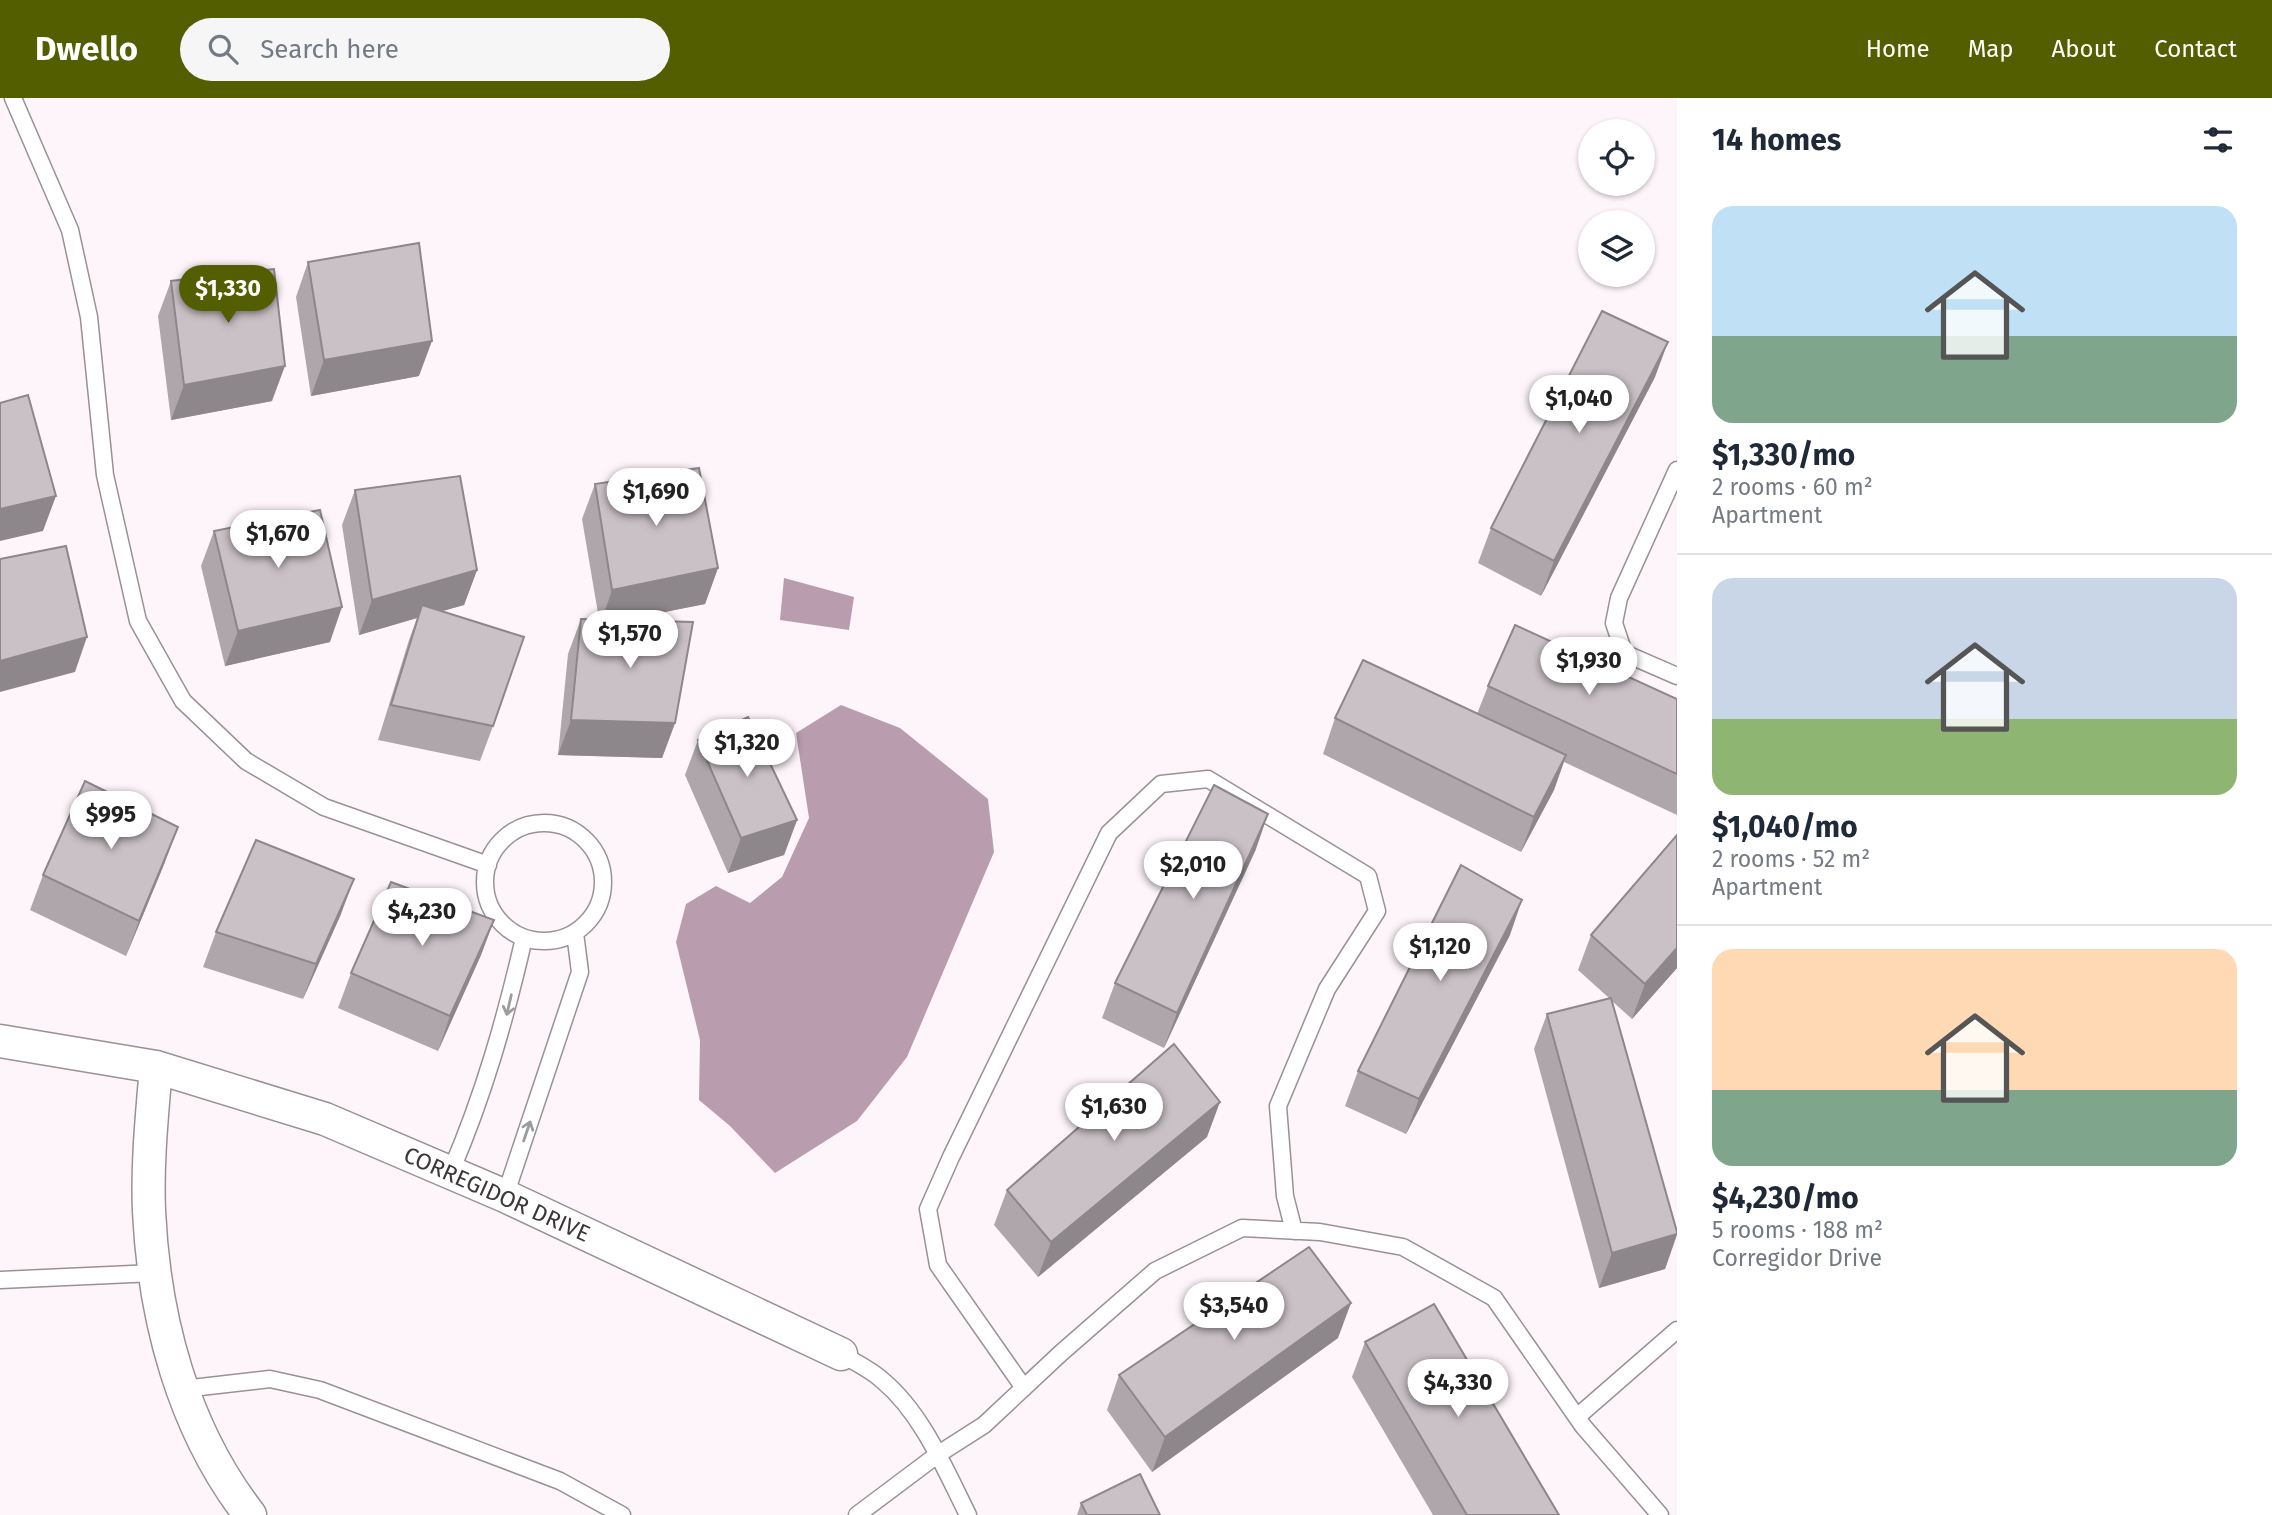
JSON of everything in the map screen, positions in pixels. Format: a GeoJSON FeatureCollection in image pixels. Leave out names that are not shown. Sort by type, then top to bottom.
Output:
{"type":"FeatureCollection","features":[{"type":"Feature","properties":{"kind":"street","name":"CORREGIDOR DRIVE"},"geometry":{"type":"LineString","coordinates":[[0,1041],[156,1067],[325,1119],[452,1171],[841,1354]]}},
{"type":"Feature","properties":{"kind":"street"},"geometry":{"type":"LineString","coordinates":[[156,1067],[149,1145],[149,1209],[154,1273],[165,1332],[183,1390],[207,1449],[250,1515]]}},
{"type":"Feature","properties":{"kind":"lane"},"geometry":{"type":"LineString","coordinates":[[13,98],[70,230],[89,317],[105,475],[138,621],[183,701],[246,761],[324,807],[488,866]]}},
{"type":"Feature","properties":{"kind":"lane"},"geometry":{"type":"LineString","coordinates":[[1677,470],[1619,598],[1614,623],[1625,653],[1677,676]]}},
{"type":"Feature","properties":{"kind":"lane"},"geometry":{"type":"LineString","coordinates":[[1024,1388],[938,1265],[928,1209],[1110,833],[1161,785],[1209,779],[1368,876],[1377,911],[1327,989],[1278,1105],[1285,1196],[1294,1231]]}},
{"type":"Feature","properties":{"kind":"lane"},"geometry":{"type":"LineString","coordinates":[[552,823],[575,831],[593,848],[603,871],[602,896],[592,918],[575,933],[549,942],[524,938],[503,925],[489,905],[485,881],[490,857],[505,837],[527,825],[552,823]]}},
{"type":"Feature","properties":{"kind":"lane"},"geometry":{"type":"LineString","coordinates":[[505,1196],[580,972],[575,933]]}},
{"type":"Feature","properties":{"kind":"lane"},"geometry":{"type":"LineString","coordinates":[[452,1171],[474,1116],[505,1020],[524,938]]}},
{"type":"Feature","properties":{"kind":"lane"},"geometry":{"type":"LineString","coordinates":[[857,1515],[937,1455],[984,1425],[1155,1271],[1242,1228],[1320,1232],[1403,1247],[1494,1298],[1577,1417],[1660,1515]]}},
{"type":"Feature","properties":{"kind":"lane"},"geometry":{"type":"LineString","coordinates":[[0,1280],[154,1273]]}},
{"type":"Feature","properties":{"kind":"lane"},"geometry":{"type":"LineString","coordinates":[[1577,1417],[1677,1330]]}},
{"type":"Feature","properties":{"kind":"lane","name":"CORREGIDOR DRIVE"},"geometry":{"type":"LineString","coordinates":[[841,1354],[881,1379],[906,1404],[937,1455],[968,1515]]}},
{"type":"Feature","properties":{"kind":"lane"},"geometry":{"type":"LineString","coordinates":[[183,1390],[270,1379],[320,1390],[560,1480],[622,1515]]}},
{"type":"Feature","properties":{"kind":"shaded area"},"geometry":{"type":"Polygon","coordinates":[[[784,578],[854,597],[849,630],[780,620],[784,578]]]}},
{"type":"Feature","properties":{"kind":"shaded area"},"geometry":{"type":"Polygon","coordinates":[[[841,705],[900,728],[988,799],[994,852],[907,1057],[857,1121],[775,1173],[730,1126],[699,1100],[700,1040],[676,942],[686,904],[716,886],[750,903],[782,877],[809,818],[796,733],[841,705]]]}},
{"type":"Feature","properties":{"kind":"building"},"geometry":{"type":"Polygon","coordinates":[[[419,243],[432,341],[324,360],[308,262],[419,243]]]}},
{"type":"Feature","properties":{"kind":"building"},"geometry":{"type":"Polygon","coordinates":[[[274,269],[285,366],[184,385],[171,281],[274,269]]]}},
{"type":"Feature","properties":{"kind":"building"},"geometry":{"type":"Polygon","coordinates":[[[1602,311],[1668,342],[1554,561],[1491,528],[1602,311]]]}},
{"type":"Feature","properties":{"kind":"building"},"geometry":{"type":"Polygon","coordinates":[[[28,395],[56,496],[0,509],[0,403],[28,395]]]}},
{"type":"Feature","properties":{"kind":"building"},"geometry":{"type":"Polygon","coordinates":[[[699,468],[718,568],[612,590],[595,484],[699,468]]]}},
{"type":"Feature","properties":{"kind":"building"},"geometry":{"type":"Polygon","coordinates":[[[460,476],[477,570],[372,600],[355,490],[460,476]]]}},
{"type":"Feature","properties":{"kind":"building"},"geometry":{"type":"Polygon","coordinates":[[[320,510],[342,607],[238,631],[214,531],[320,510]]]}},
{"type":"Feature","properties":{"kind":"building"},"geometry":{"type":"Polygon","coordinates":[[[66,546],[87,637],[0,661],[0,559],[66,546]]]}},
{"type":"Feature","properties":{"kind":"building"},"geometry":{"type":"Polygon","coordinates":[[[422,605],[524,637],[493,726],[391,705],[422,605]]]}},
{"type":"Feature","properties":{"kind":"building"},"geometry":{"type":"Polygon","coordinates":[[[581,619],[693,622],[675,723],[571,720],[581,619]]]}},
{"type":"Feature","properties":{"kind":"building"},"geometry":{"type":"Polygon","coordinates":[[[1515,625],[1677,699],[1677,774],[1488,686],[1515,625]]]}},
{"type":"Feature","properties":{"kind":"building"},"geometry":{"type":"Polygon","coordinates":[[[1363,660],[1566,755],[1534,817],[1335,718],[1363,660]]]}},
{"type":"Feature","properties":{"kind":"building"},"geometry":{"type":"Polygon","coordinates":[[[748,717],[797,820],[741,838],[698,740],[748,717]]]}},
{"type":"Feature","properties":{"kind":"building"},"geometry":{"type":"Polygon","coordinates":[[[85,781],[178,827],[139,921],[43,875],[85,781]]]}},
{"type":"Feature","properties":{"kind":"building"},"geometry":{"type":"Polygon","coordinates":[[[1214,785],[1268,814],[1177,1013],[1115,983],[1214,785]]]}},
{"type":"Feature","properties":{"kind":"building"},"geometry":{"type":"Polygon","coordinates":[[[1677,835],[1677,948],[1645,984],[1591,935],[1677,835]]]}},
{"type":"Feature","properties":{"kind":"building"},"geometry":{"type":"Polygon","coordinates":[[[256,840],[354,879],[316,964],[216,932],[256,840]]]}},
{"type":"Feature","properties":{"kind":"building"},"geometry":{"type":"Polygon","coordinates":[[[1461,865],[1522,900],[1419,1099],[1358,1071],[1461,865]]]}},
{"type":"Feature","properties":{"kind":"building"},"geometry":{"type":"Polygon","coordinates":[[[391,882],[494,920],[450,1016],[351,973],[391,882]]]}},
{"type":"Feature","properties":{"kind":"building"},"geometry":{"type":"Polygon","coordinates":[[[1611,998],[1677,1232],[1612,1253],[1547,1014],[1611,998]]]}},
{"type":"Feature","properties":{"kind":"building"},"geometry":{"type":"Polygon","coordinates":[[[1174,1044],[1220,1102],[1051,1242],[1007,1190],[1174,1044]]]}},
{"type":"Feature","properties":{"kind":"building"},"geometry":{"type":"Polygon","coordinates":[[[1309,1247],[1351,1303],[1165,1437],[1119,1375],[1309,1247]]]}},
{"type":"Feature","properties":{"kind":"building"},"geometry":{"type":"Polygon","coordinates":[[[1434,1304],[1559,1515],[1467,1515],[1365,1342],[1434,1304]]]}},
{"type":"Feature","properties":{"kind":"building"},"geometry":{"type":"Polygon","coordinates":[[[1140,1474],[1160,1515],[1087,1515],[1081,1503],[1140,1474]]]}}]}
